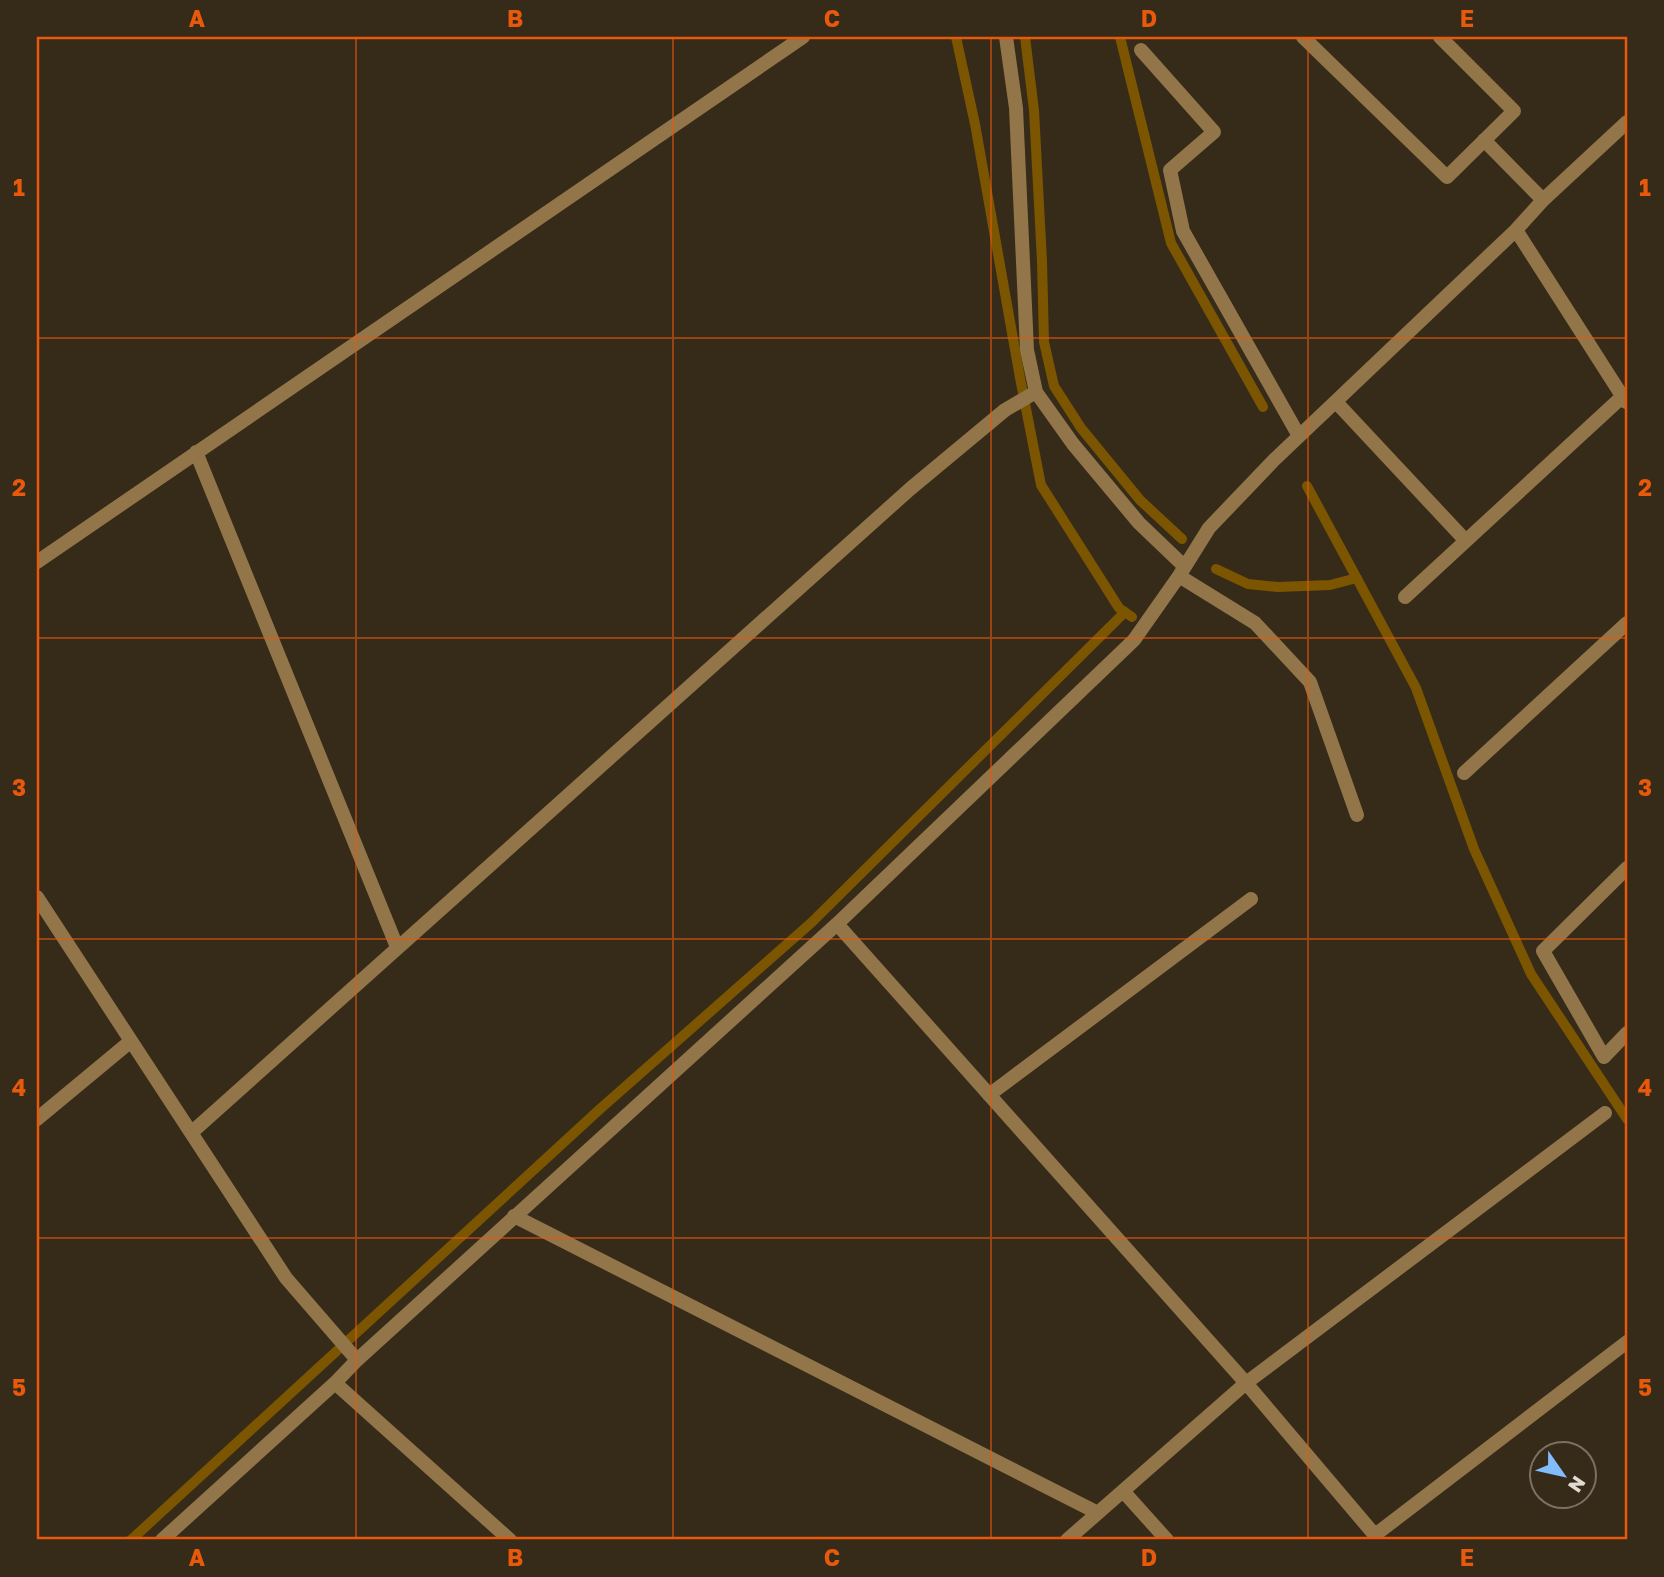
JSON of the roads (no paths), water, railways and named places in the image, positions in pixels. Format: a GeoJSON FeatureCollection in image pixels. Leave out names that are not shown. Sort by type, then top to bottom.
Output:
{"type":"FeatureCollection","features":[{"type":"Feature","properties":{"kind":"street"},"geometry":{"type":"LineString","coordinates":[[37,562],[803,37]]}},
{"type":"Feature","properties":{"kind":"street"},"geometry":{"type":"LineString","coordinates":[[1006,37],[1016,108],[1028,397],[1073,444],[1181,571],[1255,623],[1310,682],[1357,815]]}},
{"type":"Feature","properties":{"kind":"street"},"geometry":{"type":"LineString","coordinates":[[1303,37],[1447,177],[1514,111],[1440,37]]}},
{"type":"Feature","properties":{"kind":"street"},"geometry":{"type":"LineString","coordinates":[[1141,50],[1214,132],[1170,170],[1183,231],[1299,436]]}},
{"type":"Feature","properties":{"kind":"street"},"geometry":{"type":"LineString","coordinates":[[162,1540],[335,1383],[352,1355],[514,1216],[837,924],[1134,640],[1209,528],[1299,436],[1627,122]]}},
{"type":"Feature","properties":{"kind":"street"},"geometry":{"type":"LineString","coordinates":[[1484,140],[1543,200]]}},
{"type":"Feature","properties":{"kind":"street"},"geometry":{"type":"LineString","coordinates":[[1405,597],[1625,400],[1516,230]]}},
{"type":"Feature","properties":{"kind":"street"},"geometry":{"type":"LineString","coordinates":[[191,1133],[910,489],[1005,410],[1028,397]]}},
{"type":"Feature","properties":{"kind":"street"},"geometry":{"type":"LineString","coordinates":[[1336,402],[1466,541]]}},
{"type":"Feature","properties":{"kind":"street"},"geometry":{"type":"LineString","coordinates":[[197,452],[397,947]]}},
{"type":"Feature","properties":{"kind":"street"},"geometry":{"type":"LineString","coordinates":[[1464,773],[1627,624]]}},
{"type":"Feature","properties":{"kind":"street"},"geometry":{"type":"LineString","coordinates":[[1627,868],[1543,951],[1604,1057],[1627,1033]]}},
{"type":"Feature","properties":{"kind":"street"},"geometry":{"type":"LineString","coordinates":[[37,897],[286,1278],[352,1355]]}},
{"type":"Feature","properties":{"kind":"street"},"geometry":{"type":"LineString","coordinates":[[989,1095],[1251,899]]}},
{"type":"Feature","properties":{"kind":"street"},"geometry":{"type":"LineString","coordinates":[[837,924],[1246,1383],[1377,1538],[1627,1342]]}},
{"type":"Feature","properties":{"kind":"street"},"geometry":{"type":"LineString","coordinates":[[37,1119],[131,1041]]}},
{"type":"Feature","properties":{"kind":"street"},"geometry":{"type":"LineString","coordinates":[[1067,1540],[1246,1383],[1605,1113]]}},
{"type":"Feature","properties":{"kind":"street"},"geometry":{"type":"LineString","coordinates":[[514,1216],[1098,1513]]}},
{"type":"Feature","properties":{"kind":"street"},"geometry":{"type":"LineString","coordinates":[[335,1383],[510,1540]]}},
{"type":"Feature","properties":{"kind":"street"},"geometry":{"type":"LineString","coordinates":[[1123,1491],[1167,1540]]}},
{"type":"Feature","properties":{"kind":"waterway"},"geometry":{"type":"LineString","coordinates":[[956,37],[975,124],[1041,485],[1119,608],[1132,617]]}},
{"type":"Feature","properties":{"kind":"waterway"},"geometry":{"type":"LineString","coordinates":[[1025,37],[1034,110],[1044,342],[1054,386],[1081,428],[1140,500],[1182,539]]}},
{"type":"Feature","properties":{"kind":"waterway"},"geometry":{"type":"LineString","coordinates":[[1120,37],[1171,243],[1263,407]]}},
{"type":"Feature","properties":{"kind":"waterway"},"geometry":{"type":"LineString","coordinates":[[1307,486],[1416,688],[1474,849],[1531,974],[1627,1119]]}},
{"type":"Feature","properties":{"kind":"waterway"},"geometry":{"type":"LineString","coordinates":[[1216,569],[1248,584],[1278,587],[1330,585],[1357,578]]}},
{"type":"Feature","properties":{"kind":"waterway"},"geometry":{"type":"LineString","coordinates":[[131,1540],[600,1109],[811,923],[1125,612]]}}]}
